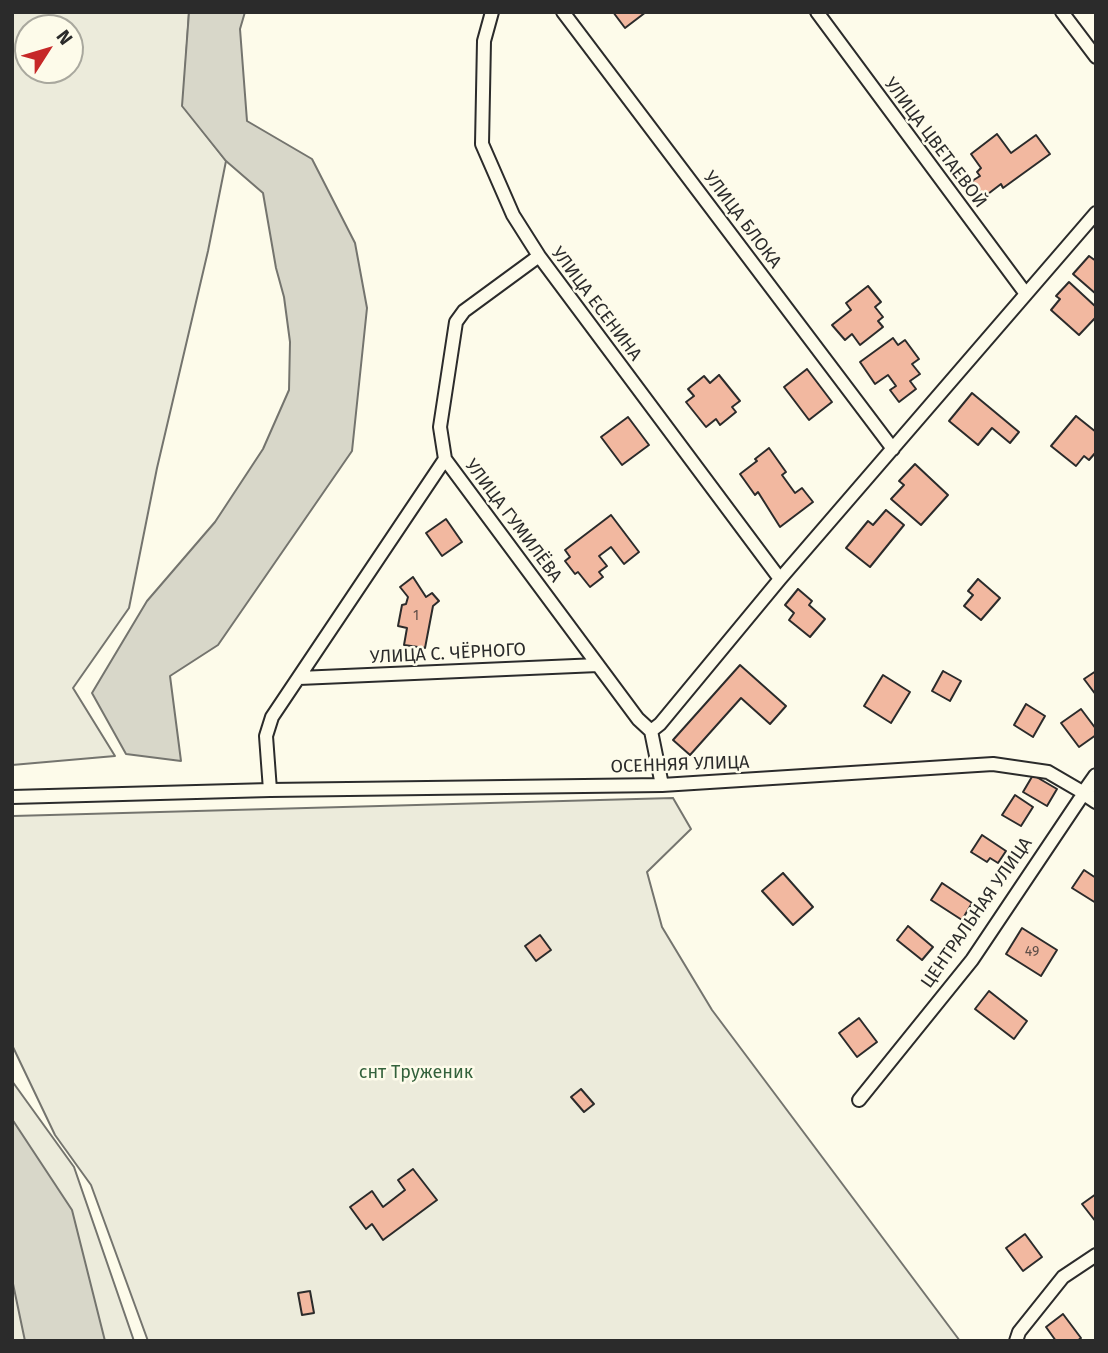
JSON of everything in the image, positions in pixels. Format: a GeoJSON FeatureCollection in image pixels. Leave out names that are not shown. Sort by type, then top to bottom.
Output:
{"type":"FeatureCollection","features":[{"type":"Feature","properties":{"kind":"street","name":"УЛИЦА ЕСЕНИНА"},"geometry":{"type":"LineString","coordinates":[[492,12],[484,41],[482,144],[513,215],[539,256],[780,579]]}},
{"type":"Feature","properties":{"kind":"street","name":"УЛИЦА БЛОКА"},"geometry":{"type":"LineString","coordinates":[[563,12],[893,449]]}},
{"type":"Feature","properties":{"kind":"street","name":"УЛИЦА ЦВЕТАЕВОЙ"},"geometry":{"type":"LineString","coordinates":[[817,12],[1026,294]]}},
{"type":"Feature","properties":{"kind":"street"},"geometry":{"type":"LineString","coordinates":[[1062,12],[1096,57]]}},
{"type":"Feature","properties":{"kind":"street"},"geometry":{"type":"LineString","coordinates":[[662,785],[651,731],[660,724],[780,579],[1096,213]]}},
{"type":"Feature","properties":{"kind":"street","name":"УЛИЦА ГУМИЛЁВА"},"geometry":{"type":"LineString","coordinates":[[539,256],[464,311],[456,322],[440,427],[445,459],[638,719],[651,731]]}},
{"type":"Feature","properties":{"kind":"street"},"geometry":{"type":"LineString","coordinates":[[270,790],[266,736],[272,717],[445,459]]}},
{"type":"Feature","properties":{"kind":"street","name":"УЛИЦА С. ЧЁРНОГО"},"geometry":{"type":"LineString","coordinates":[[299,678],[598,665]]}},
{"type":"Feature","properties":{"kind":"street","name":"ОСЕННЯЯ УЛИЦА"},"geometry":{"type":"LineString","coordinates":[[12,797],[270,790],[662,785],[993,764],[1048,772],[1090,797]]}},
{"type":"Feature","properties":{"kind":"street","name":"ЦЕНТРАЛЬНАЯ УЛИЦА"},"geometry":{"type":"LineString","coordinates":[[859,1100],[972,960],[1090,797],[1096,776]]}},
{"type":"Feature","properties":{"kind":"street"},"geometry":{"type":"LineString","coordinates":[[1017,1336],[1063,1277],[1096,1255]]}},
{"type":"Feature","properties":{"kind":"green space"},"geometry":{"type":"Polygon","coordinates":[[[12,12],[189,12],[183,106],[226,161],[208,251],[157,468],[129,608],[73,688],[115,756],[12,765],[12,12]]]}},
{"type":"Feature","properties":{"kind":"green space","name":"снт Труженик"},"geometry":{"type":"Polygon","coordinates":[[[673,798],[691,829],[647,872],[662,927],[712,1010],[960,1341],[148,1341],[91,1185],[55,1135],[12,1045],[13,816],[673,798]]]}},
{"type":"Feature","properties":{"kind":"green space"},"geometry":{"type":"Polygon","coordinates":[[[12,1081],[74,1167],[134,1341],[12,1341],[12,1081]]]}},
{"type":"Feature","properties":{"kind":"shaded area"},"geometry":{"type":"Polygon","coordinates":[[[189,12],[245,12],[240,29],[247,121],[312,159],[355,243],[367,308],[352,451],[218,645],[170,676],[181,761],[126,754],[92,693],[147,601],[215,522],[263,449],[289,390],[290,342],[284,297],[276,268],[263,193],[226,161],[182,106],[189,12]]]}},
{"type":"Feature","properties":{"kind":"shaded area"},"geometry":{"type":"Polygon","coordinates":[[[12,1119],[72,1210],[105,1341],[25,1341],[12,1279],[12,1119]]]}},
{"type":"Feature","properties":{"kind":"building"},"geometry":{"type":"Polygon","coordinates":[[[613,12],[646,12],[625,28],[613,12]]]}},
{"type":"Feature","properties":{"kind":"building"},"geometry":{"type":"Polygon","coordinates":[[[997,134],[1011,153],[1036,135],[1050,154],[1003,188],[1001,184],[984,197],[972,181],[980,176],[977,172],[981,168],[971,154],[997,134]]]}},
{"type":"Feature","properties":{"kind":"building"},"geometry":{"type":"Polygon","coordinates":[[[1089,256],[1096,261],[1096,294],[1073,274],[1089,256]]]}},
{"type":"Feature","properties":{"kind":"building"},"geometry":{"type":"Polygon","coordinates":[[[1069,282],[1096,307],[1096,317],[1079,335],[1051,310],[1060,299],[1056,296],[1069,282]]]}},
{"type":"Feature","properties":{"kind":"building"},"geometry":{"type":"Polygon","coordinates":[[[868,286],[881,302],[875,307],[883,317],[878,321],[883,327],[860,345],[852,334],[845,340],[832,325],[851,310],[846,303],[868,286]]]}},
{"type":"Feature","properties":{"kind":"building"},"geometry":{"type":"Polygon","coordinates":[[[893,338],[898,345],[905,340],[919,359],[912,364],[920,374],[910,381],[916,389],[899,402],[890,390],[896,386],[888,375],[875,384],[860,362],[893,338]]]}},
{"type":"Feature","properties":{"kind":"building"},"geometry":{"type":"Polygon","coordinates":[[[807,369],[832,402],[809,420],[784,387],[807,369]]]}},
{"type":"Feature","properties":{"kind":"building"},"geometry":{"type":"Polygon","coordinates":[[[719,375],[740,401],[732,407],[736,412],[720,425],[716,419],[706,427],[686,402],[694,396],[688,389],[704,376],[710,383],[719,375]]]}},
{"type":"Feature","properties":{"kind":"building"},"geometry":{"type":"Polygon","coordinates":[[[972,393],[1019,432],[1010,443],[992,428],[978,445],[949,421],[972,393]]]}},
{"type":"Feature","properties":{"kind":"building"},"geometry":{"type":"Polygon","coordinates":[[[1076,416],[1096,432],[1096,452],[1089,460],[1084,456],[1076,466],[1051,446],[1076,416]]]}},
{"type":"Feature","properties":{"kind":"building"},"geometry":{"type":"Polygon","coordinates":[[[628,417],[649,445],[622,465],[601,437],[628,417]]]}},
{"type":"Feature","properties":{"kind":"building"},"geometry":{"type":"Polygon","coordinates":[[[769,448],[786,472],[782,475],[795,493],[802,488],[813,502],[780,527],[758,492],[755,495],[740,474],[769,448]]]}},
{"type":"Feature","properties":{"kind":"building"},"geometry":{"type":"Polygon","coordinates":[[[915,464],[948,495],[921,525],[891,499],[904,485],[899,481],[915,464]]]}},
{"type":"Feature","properties":{"kind":"building"},"geometry":{"type":"Polygon","coordinates":[[[886,510],[904,525],[870,567],[846,548],[868,521],[873,525],[886,510]]]}},
{"type":"Feature","properties":{"kind":"building"},"geometry":{"type":"Polygon","coordinates":[[[611,515],[639,552],[624,564],[611,547],[599,556],[607,566],[599,572],[603,577],[590,587],[565,561],[570,557],[565,550],[611,515]]]}},
{"type":"Feature","properties":{"kind":"building"},"geometry":{"type":"Polygon","coordinates":[[[446,519],[462,542],[442,556],[426,533],[446,519]]]}},
{"type":"Feature","properties":{"kind":"building"},"geometry":{"type":"Polygon","coordinates":[[[413,577],[426,597],[432,593],[439,601],[433,606],[425,648],[404,645],[407,628],[398,626],[402,605],[406,604],[408,597],[400,587],[413,577]]]}},
{"type":"Feature","properties":{"kind":"building"},"geometry":{"type":"Polygon","coordinates":[[[978,579],[1000,598],[981,620],[964,606],[973,595],[968,591],[978,579]]]}},
{"type":"Feature","properties":{"kind":"building"},"geometry":{"type":"Polygon","coordinates":[[[798,589],[812,601],[809,605],[825,619],[810,637],[789,620],[794,613],[785,605],[798,589]]]}},
{"type":"Feature","properties":{"kind":"building"},"geometry":{"type":"Polygon","coordinates":[[[740,665],[786,706],[770,724],[741,698],[690,755],[673,740],[740,665]]]}},
{"type":"Feature","properties":{"kind":"building"},"geometry":{"type":"Polygon","coordinates":[[[943,671],[961,681],[950,701],[932,691],[943,671]]]}},
{"type":"Feature","properties":{"kind":"building"},"geometry":{"type":"Polygon","coordinates":[[[1096,671],[1096,695],[1084,679],[1096,671]]]}},
{"type":"Feature","properties":{"kind":"building"},"geometry":{"type":"Polygon","coordinates":[[[883,675],[910,692],[891,723],[864,706],[883,675]]]}},
{"type":"Feature","properties":{"kind":"building"},"geometry":{"type":"Polygon","coordinates":[[[1026,704],[1045,716],[1033,737],[1014,725],[1026,704]]]}},
{"type":"Feature","properties":{"kind":"building"},"geometry":{"type":"Polygon","coordinates":[[[1081,709],[1096,729],[1096,735],[1079,747],[1061,723],[1081,709]]]}},
{"type":"Feature","properties":{"kind":"building"},"geometry":{"type":"Polygon","coordinates":[[[1033,775],[1057,789],[1047,806],[1023,792],[1033,775]]]}},
{"type":"Feature","properties":{"kind":"building"},"geometry":{"type":"Polygon","coordinates":[[[1015,795],[1033,807],[1021,826],[1002,815],[1015,795]]]}},
{"type":"Feature","properties":{"kind":"building"},"geometry":{"type":"Polygon","coordinates":[[[982,835],[1006,851],[998,863],[990,858],[987,862],[971,852],[982,835]]]}},
{"type":"Feature","properties":{"kind":"building"},"geometry":{"type":"Polygon","coordinates":[[[1084,870],[1096,878],[1096,903],[1072,888],[1084,870]]]}},
{"type":"Feature","properties":{"kind":"building"},"geometry":{"type":"Polygon","coordinates":[[[783,873],[813,907],[793,925],[762,891],[783,873]]]}},
{"type":"Feature","properties":{"kind":"building"},"geometry":{"type":"Polygon","coordinates":[[[942,883],[972,903],[962,920],[931,900],[942,883]]]}},
{"type":"Feature","properties":{"kind":"building"},"geometry":{"type":"Polygon","coordinates":[[[908,926],[933,947],[922,960],[897,940],[908,926]]]}},
{"type":"Feature","properties":{"kind":"building"},"geometry":{"type":"Polygon","coordinates":[[[1022,928],[1057,950],[1041,976],[1006,954],[1022,928]]]}},
{"type":"Feature","properties":{"kind":"building"},"geometry":{"type":"Polygon","coordinates":[[[540,935],[551,950],[536,961],[525,946],[540,935]]]}},
{"type":"Feature","properties":{"kind":"building"},"geometry":{"type":"Polygon","coordinates":[[[989,991],[1027,1021],[1014,1039],[975,1009],[989,991]]]}},
{"type":"Feature","properties":{"kind":"building"},"geometry":{"type":"Polygon","coordinates":[[[859,1018],[877,1042],[857,1057],[839,1033],[859,1018]]]}},
{"type":"Feature","properties":{"kind":"building"},"geometry":{"type":"Polygon","coordinates":[[[581,1089],[594,1104],[584,1112],[571,1097],[581,1089]]]}},
{"type":"Feature","properties":{"kind":"building"},"geometry":{"type":"Polygon","coordinates":[[[413,1169],[437,1200],[383,1240],[372,1224],[366,1229],[350,1207],[372,1191],[383,1207],[405,1190],[398,1180],[413,1169]]]}},
{"type":"Feature","properties":{"kind":"building"},"geometry":{"type":"Polygon","coordinates":[[[1096,1194],[1096,1222],[1082,1204],[1096,1194]]]}},
{"type":"Feature","properties":{"kind":"building"},"geometry":{"type":"Polygon","coordinates":[[[1025,1234],[1042,1257],[1023,1271],[1006,1248],[1025,1234]]]}},
{"type":"Feature","properties":{"kind":"building"},"geometry":{"type":"Polygon","coordinates":[[[310,1291],[314,1313],[302,1315],[298,1293],[310,1291]]]}},
{"type":"Feature","properties":{"kind":"building"},"geometry":{"type":"Polygon","coordinates":[[[1063,1314],[1081,1338],[1077,1341],[1056,1341],[1046,1327],[1063,1314]]]}}]}
